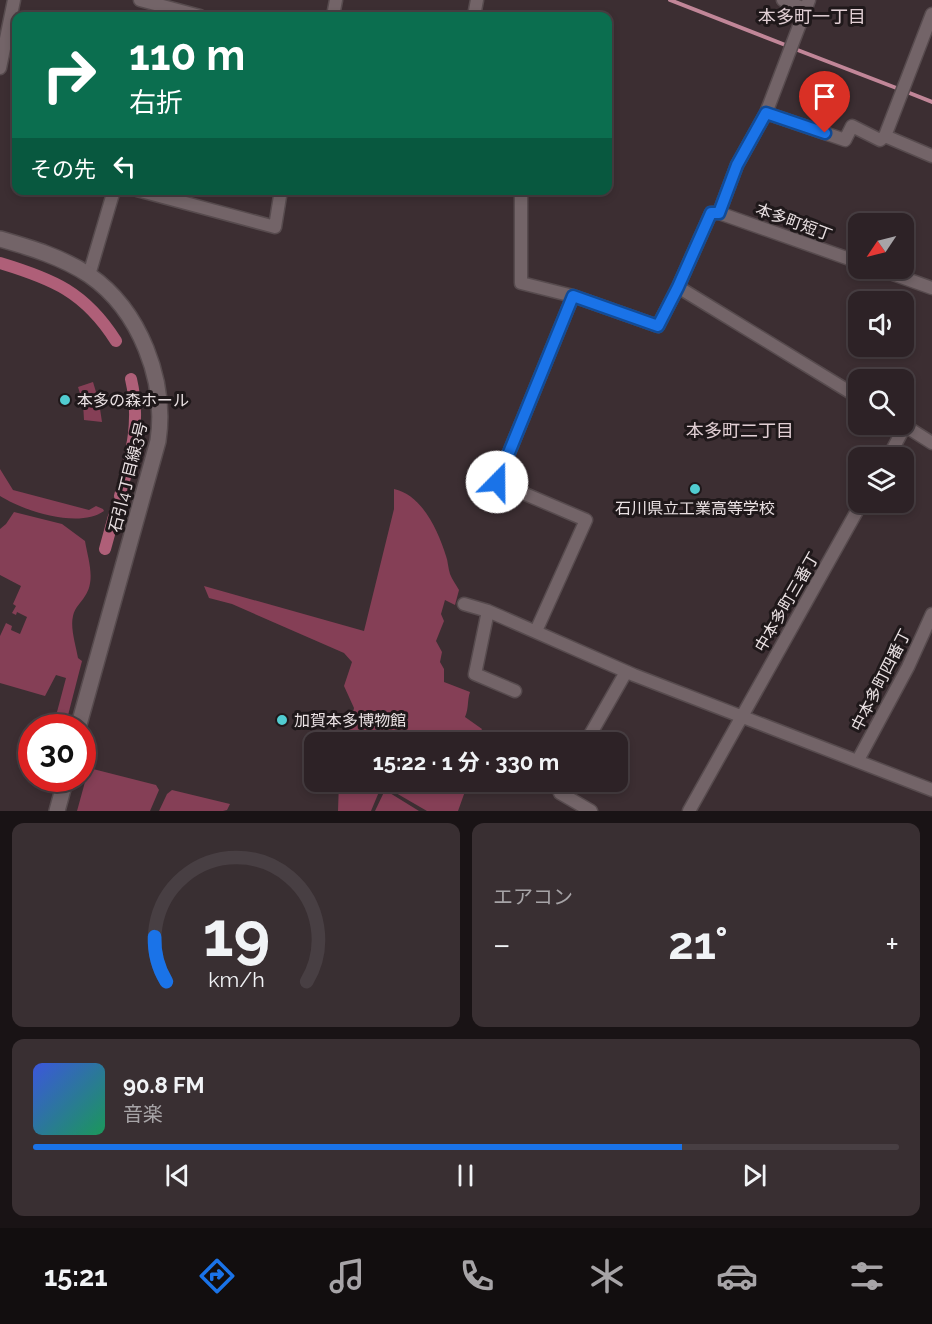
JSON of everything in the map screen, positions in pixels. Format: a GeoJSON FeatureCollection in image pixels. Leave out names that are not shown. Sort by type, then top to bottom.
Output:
{"type":"FeatureCollection","features":[{"type":"Feature","properties":{"kind":"street"},"geometry":{"type":"LineString","coordinates":[[0,68],[14,0]]}},
{"type":"Feature","properties":{"kind":"street"},"geometry":{"type":"LineString","coordinates":[[140,0],[182,12]]}},
{"type":"Feature","properties":{"kind":"street"},"geometry":{"type":"LineString","coordinates":[[521,195],[521,283],[573,296],[658,326],[711,213],[719,213],[737,165],[766,113],[782,72],[807,5],[783,0]]}},
{"type":"Feature","properties":{"kind":"street"},"geometry":{"type":"LineString","coordinates":[[766,113],[845,140],[852,126],[880,140],[885,136],[932,14]]}},
{"type":"Feature","properties":{"kind":"street"},"geometry":{"type":"LineString","coordinates":[[885,136],[932,156]]}},
{"type":"Feature","properties":{"kind":"street"},"geometry":{"type":"LineString","coordinates":[[89,275],[113,195]]}},
{"type":"Feature","properties":{"kind":"street"},"geometry":{"type":"LineString","coordinates":[[156,195],[275,226],[280,195]]}},
{"type":"Feature","properties":{"kind":"street","name":"本多町短丁"},"geometry":{"type":"LineString","coordinates":[[719,213],[848,258]]}},
{"type":"Feature","properties":{"kind":"street","name":"石引4丁目線3号"},"geometry":{"type":"LineString","coordinates":[[0,239],[43,251],[89,275],[115,300],[140,334],[152,364],[156,384],[160,423],[158,441],[82,714]]}},
{"type":"Feature","properties":{"kind":"street"},"geometry":{"type":"LineString","coordinates":[[912,279],[931,285]]}},
{"type":"Feature","properties":{"kind":"street"},"geometry":{"type":"LineString","coordinates":[[678,287],[848,391]]}},
{"type":"Feature","properties":{"kind":"street"},"geometry":{"type":"LineString","coordinates":[[536,631],[586,520],[497,482],[573,296]]}},
{"type":"Feature","properties":{"kind":"street"},"geometry":{"type":"LineString","coordinates":[[914,431],[932,443]]}},
{"type":"Feature","properties":{"kind":"street","name":"中本多町三番丁"},"geometry":{"type":"LineString","coordinates":[[689,811],[856,513]]}},
{"type":"Feature","properties":{"kind":"street"},"geometry":{"type":"LineString","coordinates":[[464,604],[488,611],[536,631],[626,672],[932,790]]}},
{"type":"Feature","properties":{"kind":"street"},"geometry":{"type":"LineString","coordinates":[[488,611],[474,674],[515,691]]}},
{"type":"Feature","properties":{"kind":"street","name":"中本多町四番丁"},"geometry":{"type":"LineString","coordinates":[[858,760],[908,667],[932,614]]}},
{"type":"Feature","properties":{"kind":"street"},"geometry":{"type":"LineString","coordinates":[[592,732],[626,672]]}},
{"type":"Feature","properties":{"kind":"street"},"geometry":{"type":"LineString","coordinates":[[57,811],[62,792]]}},
{"type":"Feature","properties":{"kind":"street"},"geometry":{"type":"LineString","coordinates":[[560,792],[591,811]]}},
{"type":"Feature","properties":{"kind":"shaded area"},"geometry":{"type":"Polygon","coordinates":[[[93,382],[102,422],[84,420],[83,403],[78,387],[93,382]]]}},
{"type":"Feature","properties":{"kind":"shaded area"},"geometry":{"type":"Polygon","coordinates":[[[0,469],[13,490],[89,510],[96,506],[104,511],[93,516],[66,518],[37,512],[10,502],[0,496],[0,469]]]}},
{"type":"Feature","properties":{"kind":"shaded area"},"geometry":{"type":"Polygon","coordinates":[[[394,489],[413,498],[428,515],[447,558],[450,574],[459,590],[455,605],[445,600],[441,614],[444,621],[436,641],[442,652],[440,662],[444,669],[444,682],[470,692],[465,717],[482,729],[480,732],[348,732],[354,708],[344,686],[352,662],[344,653],[232,604],[209,598],[204,586],[364,631],[394,509],[394,489]]]}},
{"type":"Feature","properties":{"kind":"shaded area"},"geometry":{"type":"Polygon","coordinates":[[[14,512],[62,524],[85,541],[91,576],[88,590],[75,610],[72,621],[78,658],[82,661],[68,714],[56,714],[66,678],[56,675],[45,696],[0,683],[0,636],[6,623],[12,626],[11,630],[20,634],[27,617],[17,612],[16,615],[12,613],[16,606],[13,604],[21,586],[0,575],[0,529],[14,512]]]}},
{"type":"Feature","properties":{"kind":"shaded area"},"geometry":{"type":"Polygon","coordinates":[[[96,770],[156,785],[159,790],[150,811],[77,811],[82,792],[96,792],[96,770]]]}},
{"type":"Feature","properties":{"kind":"shaded area"},"geometry":{"type":"Polygon","coordinates":[[[172,790],[230,804],[227,810],[223,811],[159,811],[167,794],[172,790]]]}},
{"type":"Feature","properties":{"kind":"shaded area"},"geometry":{"type":"Polygon","coordinates":[[[339,792],[379,792],[371,811],[338,811],[339,792]]]}},
{"type":"Feature","properties":{"kind":"shaded area"},"geometry":{"type":"Polygon","coordinates":[[[384,792],[388,792],[419,811],[375,811],[384,792]]]}},
{"type":"Feature","properties":{"kind":"shaded area"},"geometry":{"type":"Polygon","coordinates":[[[394,792],[465,792],[458,811],[427,811],[394,792]]]}},
{"type":"Feature","properties":{"kind":"waterway"},"geometry":{"type":"LineString","coordinates":[[670,0],[788,46]]}},
{"type":"Feature","properties":{"kind":"waterway"},"geometry":{"type":"LineString","coordinates":[[795,49],[899,89]]}},
{"type":"Feature","properties":{"kind":"waterway"},"geometry":{"type":"LineString","coordinates":[[907,92],[932,102]]}},
{"type":"Feature","properties":{"kind":"waterway"},"geometry":{"type":"LineString","coordinates":[[0,263],[52,282],[80,299],[92,310],[116,341]]}},
{"type":"Feature","properties":{"kind":"waterway"},"geometry":{"type":"LineString","coordinates":[[120,496],[135,424],[131,379]]}},
{"type":"Feature","properties":{"kind":"waterway"},"geometry":{"type":"LineString","coordinates":[[105,549],[116,509]]}},
{"type":"Feature","properties":{"kind":"place","name":"本多の森ホール"},"geometry":{"type":"Point","coordinates":[65,400]}},
{"type":"Feature","properties":{"kind":"place","name":"石川県立工業高等学校"},"geometry":{"type":"Point","coordinates":[695,489]}},
{"type":"Feature","properties":{"kind":"place","name":"加賀本多博物館"},"geometry":{"type":"Point","coordinates":[282,720]}},
{"type":"Feature","properties":{"kind":"district","name":"本多町一丁目"},"geometry":{"type":"Point","coordinates":[812,16]}},
{"type":"Feature","properties":{"kind":"district","name":"本多町二丁目"},"geometry":{"type":"Point","coordinates":[740,430]}},
{"type":"Feature","properties":{"kind":"route"},"geometry":{"type":"LineString","coordinates":[[497,482],[573,296],[658,326],[711,213],[719,213],[737,165],[766,113],[825,133]]}}]}
